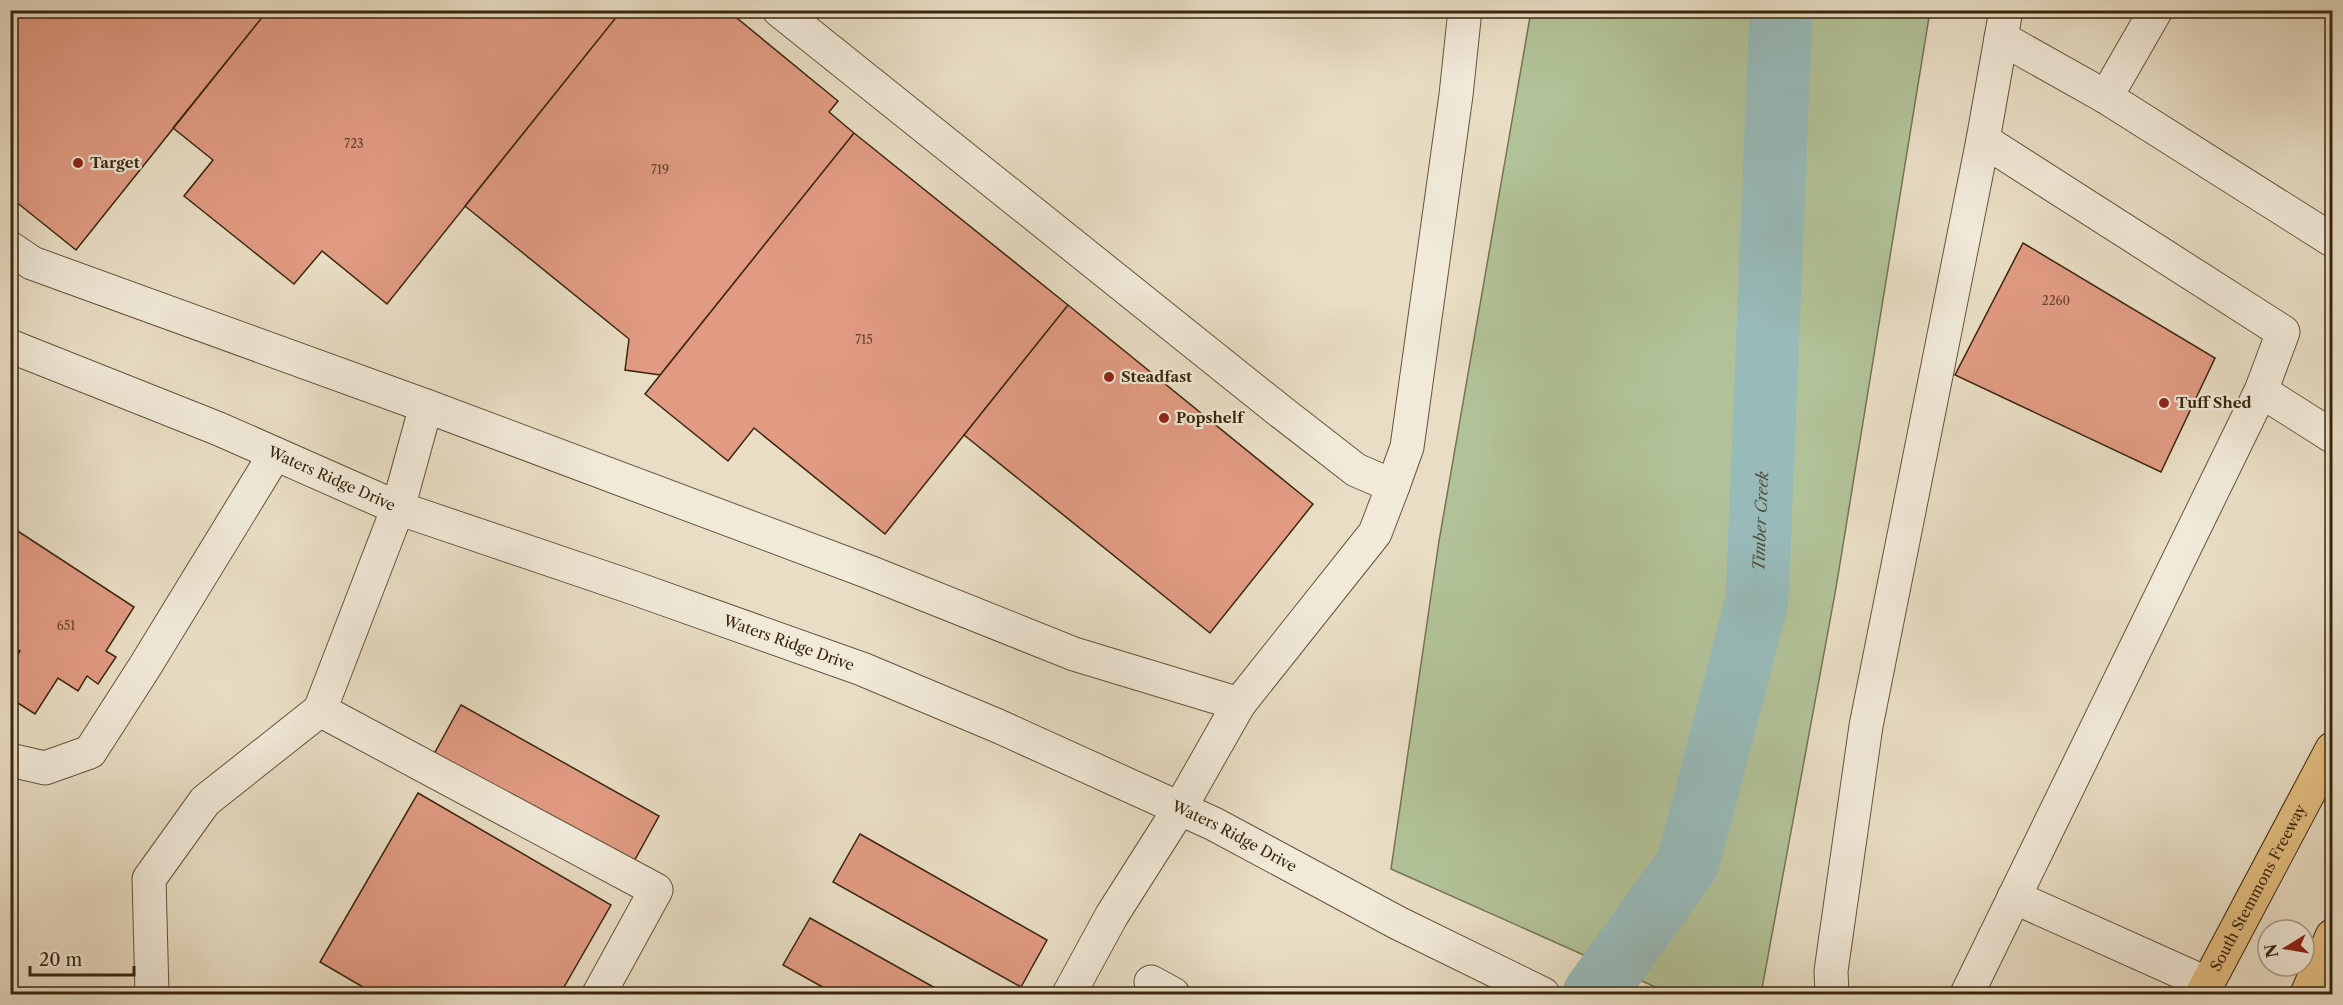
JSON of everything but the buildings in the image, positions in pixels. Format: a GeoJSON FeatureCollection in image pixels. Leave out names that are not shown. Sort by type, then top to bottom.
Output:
{"type":"FeatureCollection","features":[{"type":"Feature","properties":{"kind":"main road","name":"South Stemmons Freeway"},"geometry":{"type":"LineString","coordinates":[[2205,989],[2332,749]]}},
{"type":"Feature","properties":{"kind":"main road"},"geometry":{"type":"LineString","coordinates":[[2307,994],[2332,936]]}},
{"type":"Feature","properties":{"kind":"street"},"geometry":{"type":"LineString","coordinates":[[779,10],[1356,470],[1393,486]]}},
{"type":"Feature","properties":{"kind":"street"},"geometry":{"type":"LineString","coordinates":[[1069,994],[1112,915],[1180,808],[1239,704],[1375,533],[1407,447],[1456,95],[1465,10]]}},
{"type":"Feature","properties":{"kind":"street"},"geometry":{"type":"LineString","coordinates":[[2106,97],[2156,10]]}},
{"type":"Feature","properties":{"kind":"street"},"geometry":{"type":"LineString","coordinates":[[1832,994],[1832,971],[1866,726],[2004,24],[2106,97],[2332,240]]}},
{"type":"Feature","properties":{"kind":"street"},"geometry":{"type":"LineString","coordinates":[[1967,994],[2261,391],[2283,332],[1983,140]]}},
{"type":"Feature","properties":{"kind":"street"},"geometry":{"type":"LineString","coordinates":[[10,248],[32,263],[426,406],[869,572],[1074,654],[1239,704]]}},
{"type":"Feature","properties":{"kind":"street","name":"Waters Ridge Drive"},"geometry":{"type":"LineString","coordinates":[[10,346],[219,429],[398,508],[862,669],[998,726],[1215,824],[1398,923],[1543,994]]}},
{"type":"Feature","properties":{"kind":"street"},"geometry":{"type":"LineString","coordinates":[[2261,391],[2332,436]]}},
{"type":"Feature","properties":{"kind":"street"},"geometry":{"type":"LineString","coordinates":[[152,994],[149,879],[205,801],[320,710],[398,508],[426,406]]}},
{"type":"Feature","properties":{"kind":"street"},"geometry":{"type":"LineString","coordinates":[[10,760],[45,768],[90,752],[275,454]]}},
{"type":"Feature","properties":{"kind":"street"},"geometry":{"type":"LineString","coordinates":[[320,710],[656,890],[599,994]]}},
{"type":"Feature","properties":{"kind":"street"},"geometry":{"type":"LineString","coordinates":[[2014,897],[2205,989]]}},
{"type":"Feature","properties":{"kind":"green space"},"geometry":{"type":"Polygon","coordinates":[[[1531,11],[1930,11],[1836,588],[1761,994],[1671,994],[1391,869],[1439,541],[1531,11]]]}},
{"type":"Feature","properties":{"kind":"waterway","name":"Timber Creek"},"geometry":{"type":"LineString","coordinates":[[1594,994],[1688,863],[1757,601],[1781,10]]}},
{"type":"Feature","properties":{"kind":"place","name":"Target"},"geometry":{"type":"Point","coordinates":[78,163]}},
{"type":"Feature","properties":{"kind":"place","name":"Steadfast"},"geometry":{"type":"Point","coordinates":[1109,377]}},
{"type":"Feature","properties":{"kind":"place","name":"Tuff Shed"},"geometry":{"type":"Point","coordinates":[2164,403]}},
{"type":"Feature","properties":{"kind":"place","name":"Popshelf"},"geometry":{"type":"Point","coordinates":[1164,418]}}]}
